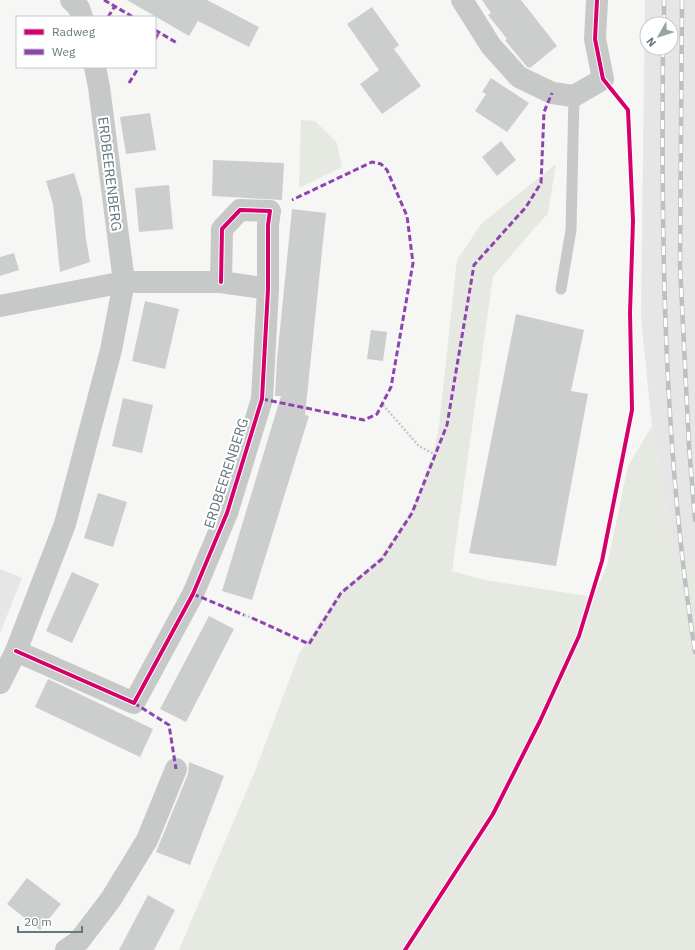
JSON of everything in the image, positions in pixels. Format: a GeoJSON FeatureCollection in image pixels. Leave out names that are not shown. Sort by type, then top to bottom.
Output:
{"type":"FeatureCollection","features":[{"type":"Feature","properties":{"kind":"street"},"geometry":{"type":"LineString","coordinates":[[71,0],[79,8],[82,16]]}},
{"type":"Feature","properties":{"kind":"street"},"geometry":{"type":"LineString","coordinates":[[462,0],[491,46],[519,77],[552,93],[574,96],[604,79],[596,39],[597,0]]}},
{"type":"Feature","properties":{"kind":"street","name":"ERDBEERENBERG"},"geometry":{"type":"LineString","coordinates":[[0,683],[16,651],[65,524],[111,350],[124,282],[99,88],[94,68]]}},
{"type":"Feature","properties":{"kind":"street","name":"ERDBEERENBERG"},"geometry":{"type":"LineString","coordinates":[[16,651],[134,703],[193,594],[227,513],[262,399],[268,289],[268,225],[270,211],[240,210],[222,228],[220,282]]}},
{"type":"Feature","properties":{"kind":"street"},"geometry":{"type":"LineString","coordinates":[[0,306],[124,282],[220,282],[268,289]]}},
{"type":"Feature","properties":{"kind":"street"},"geometry":{"type":"LineString","coordinates":[[66,950],[79,941],[111,899],[147,840],[176,769]]}},
{"type":"Feature","properties":{"kind":"lane"},"geometry":{"type":"LineString","coordinates":[[561,290],[571,230],[574,96]]}},
{"type":"Feature","properties":{"kind":"path"},"geometry":{"type":"LineString","coordinates":[[383,405],[419,446],[434,454]]}},
{"type":"Feature","properties":{"kind":"path"},"geometry":{"type":"LineString","coordinates":[[244,615],[252,618]]}},
{"type":"Feature","properties":{"kind":"shaded area"},"geometry":{"type":"Polygon","coordinates":[[[645,0],[695,0],[695,563],[676,564],[652,426],[641,317],[644,56],[679,56],[679,16],[645,16],[645,0]]]}},
{"type":"Feature","properties":{"kind":"shaded area"},"geometry":{"type":"Polygon","coordinates":[[[301,120],[315,121],[337,143],[342,167],[299,188],[301,120]]]}},
{"type":"Feature","properties":{"kind":"shaded area"},"geometry":{"type":"Polygon","coordinates":[[[556,164],[548,213],[493,276],[452,571],[485,580],[593,597],[607,566],[628,466],[652,426],[676,564],[695,563],[695,950],[179,950],[255,771],[299,654],[339,593],[380,557],[411,512],[433,455],[439,426],[457,260],[482,223],[556,164]]]}},
{"type":"Feature","properties":{"kind":"shaded area"},"geometry":{"type":"Polygon","coordinates":[[[0,569],[22,578],[0,633],[0,569]]]}},
{"type":"Feature","properties":{"kind":"building"},"geometry":{"type":"Polygon","coordinates":[[[127,0],[207,0],[259,27],[249,47],[198,21],[189,36],[127,0]]]}},
{"type":"Feature","properties":{"kind":"building"},"geometry":{"type":"Polygon","coordinates":[[[482,0],[521,0],[557,46],[530,68],[527,67],[505,40],[507,39],[488,15],[491,13],[482,0]]]}},
{"type":"Feature","properties":{"kind":"building"},"geometry":{"type":"Polygon","coordinates":[[[372,7],[399,45],[394,49],[421,86],[382,114],[360,84],[379,70],[347,24],[372,7]]]}},
{"type":"Feature","properties":{"kind":"building"},"geometry":{"type":"Polygon","coordinates":[[[491,78],[529,103],[507,132],[475,111],[486,94],[482,92],[491,78]]]}},
{"type":"Feature","properties":{"kind":"building"},"geometry":{"type":"Polygon","coordinates":[[[150,113],[156,150],[126,154],[120,117],[150,113]]]}},
{"type":"Feature","properties":{"kind":"building"},"geometry":{"type":"Polygon","coordinates":[[[501,141],[516,160],[497,176],[482,157],[501,141]]]}},
{"type":"Feature","properties":{"kind":"building"},"geometry":{"type":"Polygon","coordinates":[[[213,160],[284,163],[282,200],[212,196],[213,160]]]}},
{"type":"Feature","properties":{"kind":"building"},"geometry":{"type":"Polygon","coordinates":[[[74,173],[82,199],[90,262],[60,272],[53,204],[46,181],[74,173]]]}},
{"type":"Feature","properties":{"kind":"building"},"geometry":{"type":"Polygon","coordinates":[[[169,185],[173,229],[139,232],[135,188],[169,185]]]}},
{"type":"Feature","properties":{"kind":"building"},"geometry":{"type":"Polygon","coordinates":[[[292,209],[326,213],[305,415],[309,416],[252,600],[222,591],[281,396],[275,396],[277,359],[292,209]]]}},
{"type":"Feature","properties":{"kind":"building"},"geometry":{"type":"Polygon","coordinates":[[[14,253],[19,270],[0,276],[0,257],[14,253]]]}},
{"type":"Feature","properties":{"kind":"building"},"geometry":{"type":"Polygon","coordinates":[[[145,301],[179,309],[165,369],[132,361],[145,301]]]}},
{"type":"Feature","properties":{"kind":"building"},"geometry":{"type":"Polygon","coordinates":[[[516,314],[584,330],[571,391],[588,394],[556,566],[469,553],[516,314]]]}},
{"type":"Feature","properties":{"kind":"building"},"geometry":{"type":"Polygon","coordinates":[[[371,330],[387,332],[383,361],[367,359],[371,330]]]}},
{"type":"Feature","properties":{"kind":"building"},"geometry":{"type":"Polygon","coordinates":[[[123,398],[153,405],[142,453],[112,446],[123,398]]]}},
{"type":"Feature","properties":{"kind":"building"},"geometry":{"type":"Polygon","coordinates":[[[98,493],[127,502],[113,547],[84,538],[98,493]]]}},
{"type":"Feature","properties":{"kind":"building"},"geometry":{"type":"Polygon","coordinates":[[[72,572],[99,584],[72,643],[46,631],[72,572]]]}},
{"type":"Feature","properties":{"kind":"building"},"geometry":{"type":"Polygon","coordinates":[[[209,616],[234,629],[186,722],[160,709],[209,616]]]}},
{"type":"Feature","properties":{"kind":"building"},"geometry":{"type":"Polygon","coordinates":[[[48,679],[153,729],[140,757],[35,707],[48,679]]]}},
{"type":"Feature","properties":{"kind":"building"},"geometry":{"type":"Polygon","coordinates":[[[189,762],[224,776],[190,865],[156,852],[188,774],[189,762]]]}},
{"type":"Feature","properties":{"kind":"building"},"geometry":{"type":"Polygon","coordinates":[[[27,878],[61,904],[40,930],[7,904],[27,878]]]}},
{"type":"Feature","properties":{"kind":"building"},"geometry":{"type":"Polygon","coordinates":[[[148,895],[175,910],[154,950],[119,950],[148,895]]]}},
{"type":"Feature","properties":{"kind":"railway"},"geometry":{"type":"LineString","coordinates":[[664,0],[664,16]]}},
{"type":"Feature","properties":{"kind":"railway"},"geometry":{"type":"LineString","coordinates":[[682,0],[680,265],[689,446],[695,520]]}},
{"type":"Feature","properties":{"kind":"railway"},"geometry":{"type":"LineString","coordinates":[[663,56],[664,275],[671,426],[677,502],[695,652]]}},
{"type":"Feature","properties":{"kind":"marked path"},"geometry":{"type":"LineString","coordinates":[[104,0],[131,16]]}},
{"type":"Feature","properties":{"kind":"marked path"},"geometry":{"type":"LineString","coordinates":[[109,16],[115,6]]}},
{"type":"Feature","properties":{"kind":"marked path"},"geometry":{"type":"LineString","coordinates":[[156,31],[177,43]]}},
{"type":"Feature","properties":{"kind":"marked path"},"geometry":{"type":"LineString","coordinates":[[156,37],[159,32]]}},
{"type":"Feature","properties":{"kind":"marked path"},"geometry":{"type":"LineString","coordinates":[[129,83],[138,68]]}},
{"type":"Feature","properties":{"kind":"marked path"},"geometry":{"type":"LineString","coordinates":[[252,618],[309,644],[341,593],[382,559],[412,513],[447,425],[474,265],[526,207],[541,183],[544,112],[552,93]]}},
{"type":"Feature","properties":{"kind":"marked path"},"geometry":{"type":"LineString","coordinates":[[262,399],[364,420],[377,414],[391,387],[413,263],[407,216],[387,170],[381,164],[372,162],[292,200]]}},
{"type":"Feature","properties":{"kind":"marked path"},"geometry":{"type":"LineString","coordinates":[[193,594],[244,615]]}},
{"type":"Feature","properties":{"kind":"marked path"},"geometry":{"type":"LineString","coordinates":[[134,703],[169,725],[176,769]]}},
{"type":"Feature","properties":{"kind":"cycle path"},"geometry":{"type":"LineString","coordinates":[[405,950],[493,814],[540,721],[579,636],[602,561],[632,410],[630,313],[633,221],[628,110],[603,79],[595,39],[597,0]]}},
{"type":"Feature","properties":{"kind":"cycle path"},"geometry":{"type":"LineString","coordinates":[[16,651],[134,703],[193,594],[227,513],[262,399],[268,289],[268,225],[270,211],[240,210],[222,229],[221,282]]}}]}
